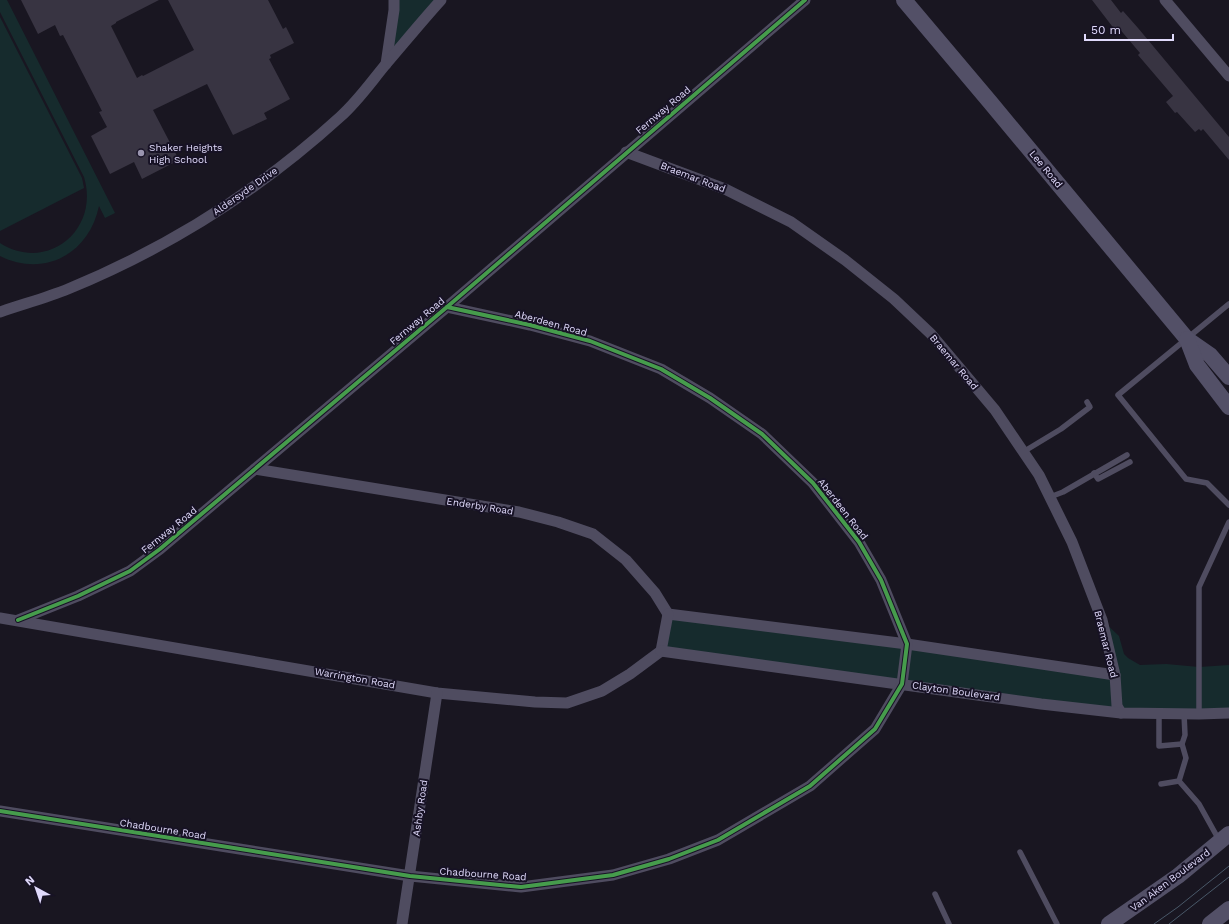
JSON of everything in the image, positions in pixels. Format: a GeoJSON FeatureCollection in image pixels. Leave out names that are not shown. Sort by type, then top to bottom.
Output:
{"type":"FeatureCollection","features":[{"type":"Feature","properties":{"kind":"main road","name":"Lee Road"},"geometry":{"type":"LineString","coordinates":[[904,0],[1186,339],[1197,365],[1229,407]]}},
{"type":"Feature","properties":{"kind":"main road","name":"Lee Road"},"geometry":{"type":"LineString","coordinates":[[1186,339],[1210,355],[1229,377]]}},
{"type":"Feature","properties":{"kind":"main road","name":"Van Aken Boulevard"},"geometry":{"type":"LineString","coordinates":[[1109,924],[1178,876],[1225,838]]}},
{"type":"Feature","properties":{"kind":"main road"},"geometry":{"type":"LineString","coordinates":[[1210,924],[1229,909]]}},
{"type":"Feature","properties":{"kind":"street"},"geometry":{"type":"LineString","coordinates":[[386,64],[394,10],[394,0]]}},
{"type":"Feature","properties":{"kind":"street","name":"Aldersyde Drive"},"geometry":{"type":"LineString","coordinates":[[0,312],[68,289],[134,259],[228,204],[280,167],[341,116],[441,0]]}},
{"type":"Feature","properties":{"kind":"street","name":"Fernway Road"},"geometry":{"type":"LineString","coordinates":[[18,620],[78,596],[130,571],[160,549],[447,307],[805,0]]}},
{"type":"Feature","properties":{"kind":"street"},"geometry":{"type":"LineString","coordinates":[[1165,0],[1229,76]]}},
{"type":"Feature","properties":{"kind":"street","name":"Braemar Road"},"geometry":{"type":"LineString","coordinates":[[626,152],[725,189],[791,222],[844,260],[894,299],[931,334],[995,410],[1039,475],[1072,542],[1102,620],[1115,676],[1117,702],[1122,713]]}},
{"type":"Feature","properties":{"kind":"street","name":"Aberdeen Road"},"geometry":{"type":"LineString","coordinates":[[447,307],[530,325],[590,341],[661,368],[710,398],[762,434],[813,483],[859,542],[881,580],[907,644],[902,684]]}},
{"type":"Feature","properties":{"kind":"street","name":"Enderby Road"},"geometry":{"type":"LineString","coordinates":[[255,469],[519,512],[558,522],[593,534],[626,560],[655,592],[668,614]]}},
{"type":"Feature","properties":{"kind":"street"},"geometry":{"type":"LineString","coordinates":[[661,650],[668,614],[907,644],[1115,676]]}},
{"type":"Feature","properties":{"kind":"street","name":"Warrington Road"},"geometry":{"type":"LineString","coordinates":[[0,618],[437,693],[534,702],[567,703],[602,691],[630,674],[661,650]]}},
{"type":"Feature","properties":{"kind":"street","name":"Clayton Boulevard"},"geometry":{"type":"LineString","coordinates":[[661,650],[1041,704],[1122,713],[1229,713]]}},
{"type":"Feature","properties":{"kind":"street","name":"Chadbourne Road"},"geometry":{"type":"LineString","coordinates":[[0,811],[410,876],[522,887],[612,875],[669,859],[718,840],[810,786],[875,729],[902,684]]}},
{"type":"Feature","properties":{"kind":"street","name":"Ashby Road"},"geometry":{"type":"LineString","coordinates":[[402,924],[437,693]]}},
{"type":"Feature","properties":{"kind":"lane"},"geometry":{"type":"LineString","coordinates":[[1229,304],[1118,395],[1186,479],[1207,483],[1229,505]]}},
{"type":"Feature","properties":{"kind":"lane"},"geometry":{"type":"LineString","coordinates":[[1023,452],[1061,429],[1090,407],[1087,402]]}},
{"type":"Feature","properties":{"kind":"lane"},"geometry":{"type":"LineString","coordinates":[[1050,497],[1063,492],[1127,455]]}},
{"type":"Feature","properties":{"kind":"lane"},"geometry":{"type":"LineString","coordinates":[[1094,473],[1098,479],[1130,462]]}},
{"type":"Feature","properties":{"kind":"lane"},"geometry":{"type":"LineString","coordinates":[[1198,714],[1199,587],[1227,533],[1229,522]]}},
{"type":"Feature","properties":{"kind":"lane"},"geometry":{"type":"LineString","coordinates":[[1158,714],[1159,746],[1182,744]]}},
{"type":"Feature","properties":{"kind":"lane"},"geometry":{"type":"LineString","coordinates":[[1179,781],[1186,758],[1182,744],[1185,735],[1184,714]]}},
{"type":"Feature","properties":{"kind":"lane"},"geometry":{"type":"LineString","coordinates":[[1161,784],[1179,781]]}},
{"type":"Feature","properties":{"kind":"lane"},"geometry":{"type":"LineString","coordinates":[[1179,781],[1225,838]]}},
{"type":"Feature","properties":{"kind":"lane"},"geometry":{"type":"LineString","coordinates":[[1020,852],[1057,924]]}},
{"type":"Feature","properties":{"kind":"lane"},"geometry":{"type":"LineString","coordinates":[[935,894],[949,924]]}},
{"type":"Feature","properties":{"kind":"green space"},"geometry":{"type":"Polygon","coordinates":[[[0,0],[7,0],[115,213],[105,218],[99,206],[94,223],[86,237],[75,249],[48,263],[33,264],[16,262],[0,256],[0,243],[18,251],[35,253],[51,249],[66,241],[77,229],[84,214],[87,196],[84,177],[0,12],[0,0]]]}},
{"type":"Feature","properties":{"kind":"green space"},"geometry":{"type":"Polygon","coordinates":[[[394,0],[441,0],[386,64],[394,0]]]}},
{"type":"Feature","properties":{"kind":"green space"},"geometry":{"type":"Polygon","coordinates":[[[0,17],[82,178],[84,188],[0,231],[0,17]]]}},
{"type":"Feature","properties":{"kind":"green space"},"geometry":{"type":"Polygon","coordinates":[[[668,614],[1115,675],[1102,620],[1119,636],[1124,654],[1140,665],[1166,664],[1199,667],[1229,665],[1229,713],[1159,714],[661,651],[668,614]]]}},
{"type":"Feature","properties":{"kind":"building"},"geometry":{"type":"Polygon","coordinates":[[[21,0],[159,0],[111,26],[137,78],[194,50],[168,0],[268,0],[283,29],[286,27],[294,43],[270,55],[271,58],[269,59],[290,99],[264,113],[267,119],[233,135],[207,84],[153,110],[179,160],[142,179],[134,162],[110,174],[91,136],[107,127],[99,112],[102,111],[63,35],[60,36],[55,25],[38,34],[21,0]]]}},
{"type":"Feature","properties":{"kind":"building"},"geometry":{"type":"Polygon","coordinates":[[[1092,0],[1111,0],[1121,13],[1123,11],[1138,28],[1229,137],[1229,160],[1203,129],[1201,131],[1199,129],[1195,132],[1177,112],[1175,113],[1166,102],[1173,96],[1138,55],[1140,53],[1118,27],[1115,30],[1092,0]]]}},
{"type":"Feature","properties":{"kind":"tram line"},"geometry":{"type":"LineString","coordinates":[[1154,924],[1178,907],[1229,866]]}},
{"type":"Feature","properties":{"kind":"tram line"},"geometry":{"type":"LineString","coordinates":[[1169,924],[1229,877]]}},
{"type":"Feature","properties":{"kind":"cycle path"},"geometry":{"type":"LineString","coordinates":[[18,620],[78,596],[130,571],[160,549],[447,307],[805,0]]}},
{"type":"Feature","properties":{"kind":"cycle path"},"geometry":{"type":"LineString","coordinates":[[0,811],[410,876],[521,887],[613,875],[669,859],[718,840],[810,786],[875,729],[902,684],[907,644],[881,580],[859,542],[813,483],[762,434],[710,398],[661,369],[590,341],[530,325],[447,307]]}},
{"type":"Feature","properties":{"kind":"place","name":"Shaker Heights High School"},"geometry":{"type":"Point","coordinates":[141,153]}}]}
